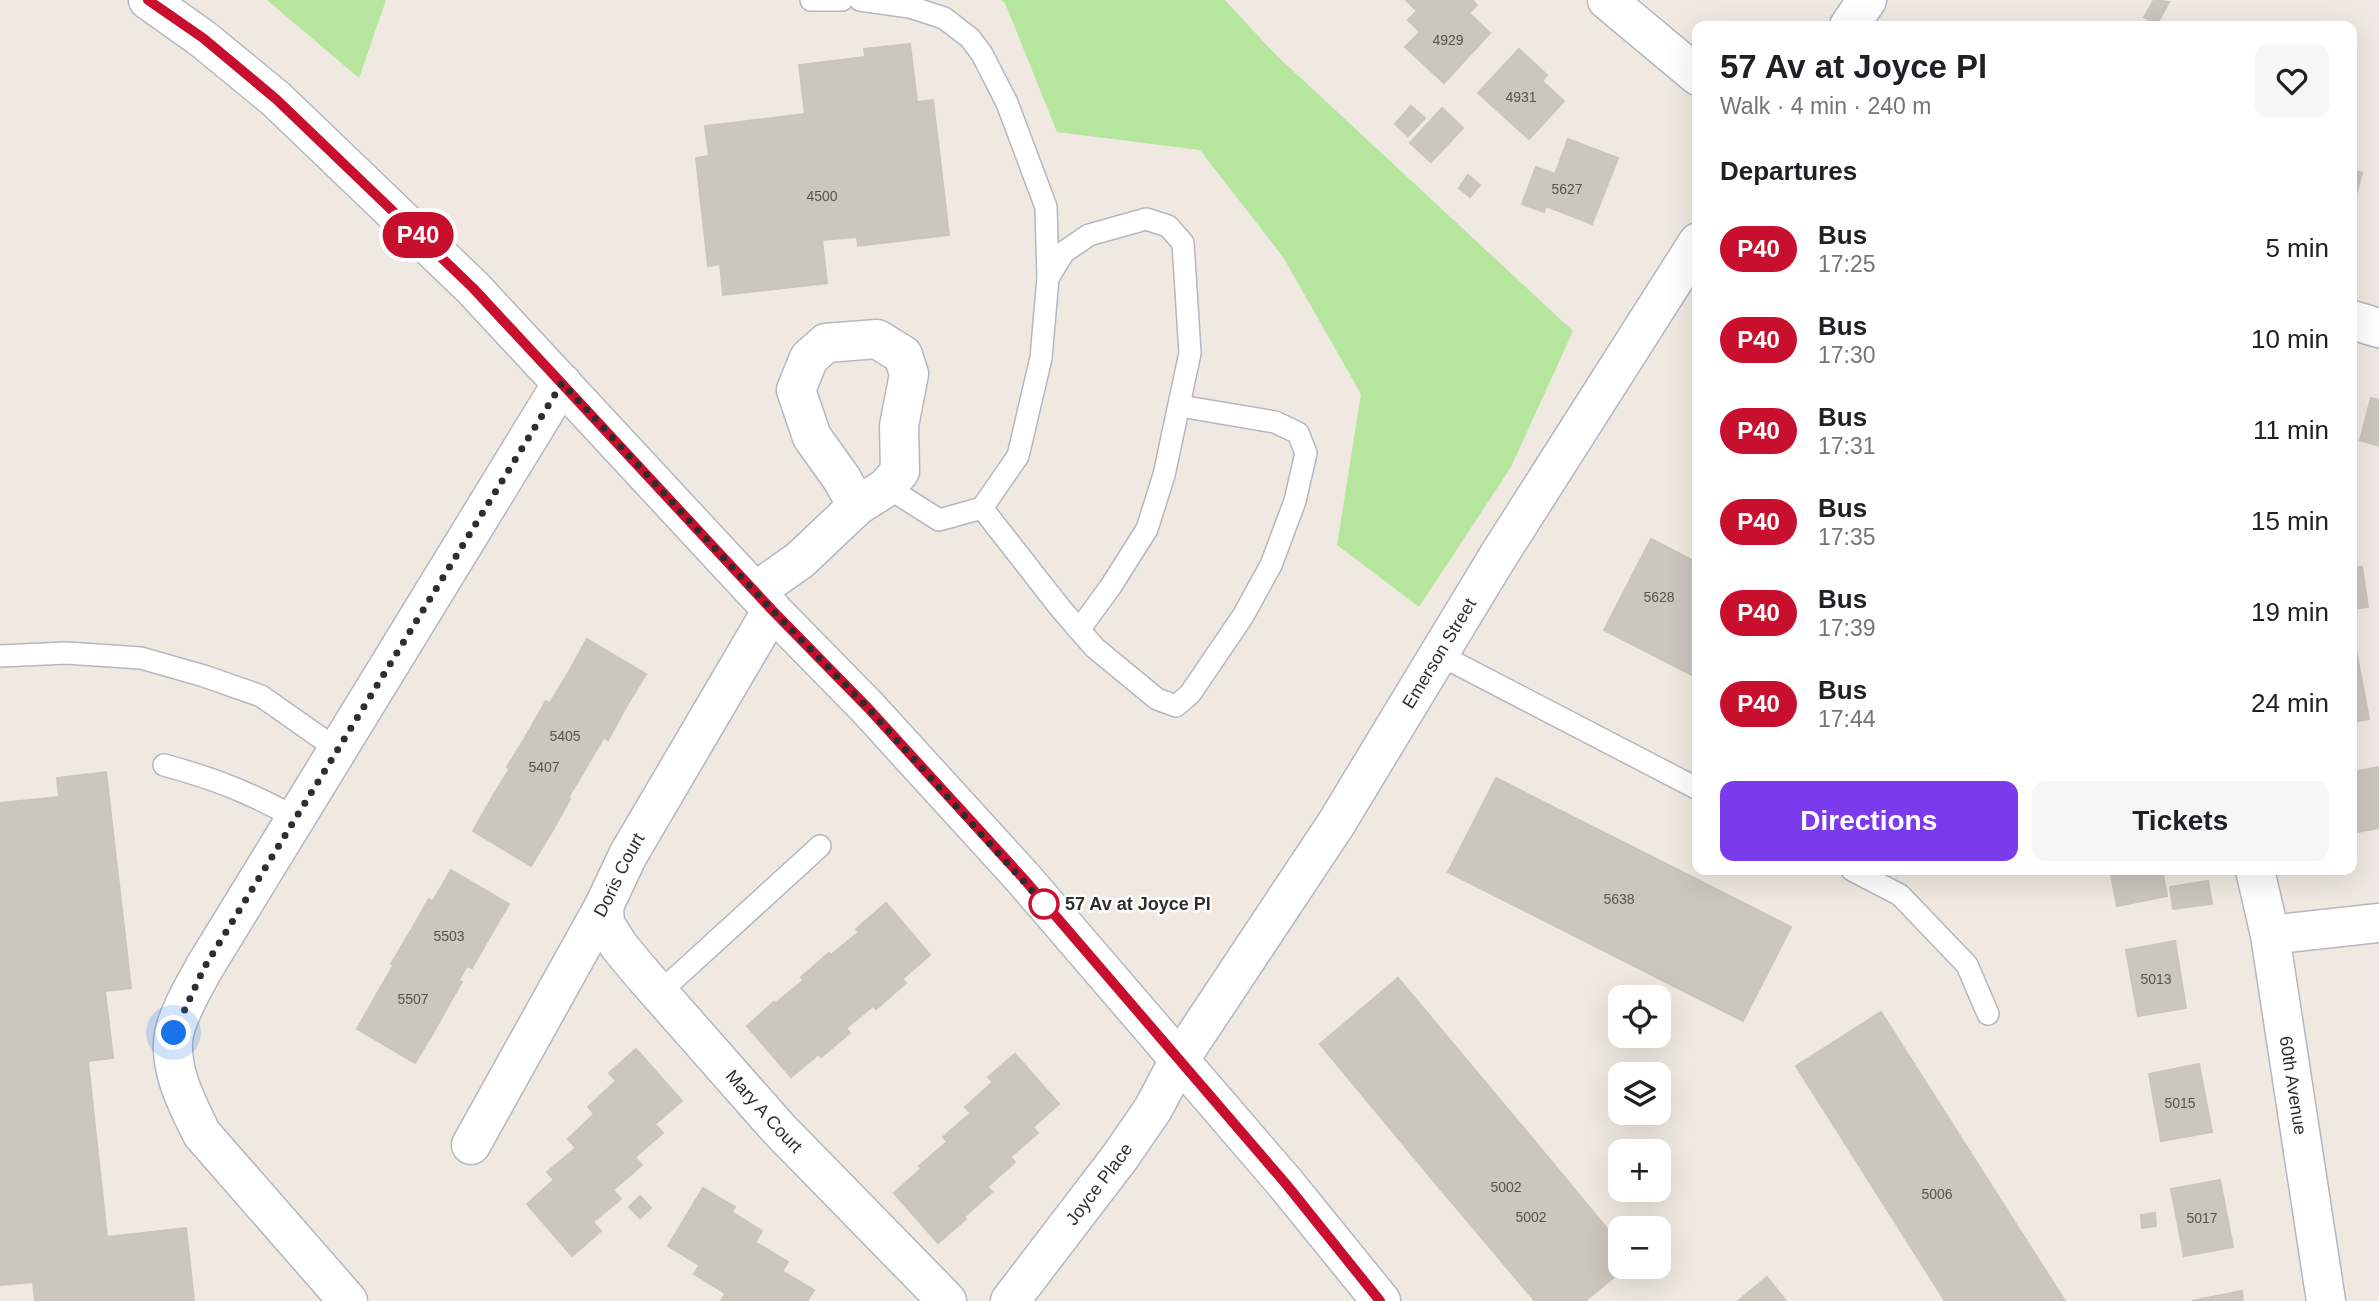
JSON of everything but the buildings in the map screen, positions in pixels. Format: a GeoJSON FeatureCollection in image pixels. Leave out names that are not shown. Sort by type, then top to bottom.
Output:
{"type":"FeatureCollection","features":[{"type":"Feature","properties":{"kind":"street"},"geometry":{"type":"LineString","coordinates":[[148,0],[203,38],[276,99],[473,288],[868,708],[1023,878],[1178,1062],[1286,1184],[1381,1301]]}},
{"type":"Feature","properties":{"kind":"street"},"geometry":{"type":"LineString","coordinates":[[1608,0],[1692,71]]}},
{"type":"Feature","properties":{"kind":"street"},"geometry":{"type":"LineString","coordinates":[[1852,21],[1867,0]]}},
{"type":"Feature","properties":{"kind":"street","name":"Emerson Street"},"geometry":{"type":"LineString","coordinates":[[1178,1062],[1336,824],[1524,515],[1692,251]]}},
{"type":"Feature","properties":{"kind":"street"},"geometry":{"type":"LineString","coordinates":[[2357,321],[2379,328]]}},
{"type":"Feature","properties":{"kind":"street"},"geometry":{"type":"LineString","coordinates":[[348,1301],[202,1134],[188,1107],[174,1058],[174,1033],[204,968],[562,383]]}},
{"type":"Feature","properties":{"kind":"street"},"geometry":{"type":"LineString","coordinates":[[764,600],[800,560],[872,497]]}},
{"type":"Feature","properties":{"kind":"street","name":"Doris Court"},"geometry":{"type":"LineString","coordinates":[[471,1145],[604,906],[628,855],[764,600]]}},
{"type":"Feature","properties":{"kind":"street","name":"60th Avenue"},"geometry":{"type":"LineString","coordinates":[[2256,875],[2270,935],[2326,1301]]}},
{"type":"Feature","properties":{"kind":"street","name":"Mary A Court"},"geometry":{"type":"LineString","coordinates":[[604,906],[605,924],[659,993],[778,1128],[947,1301]]}},
{"type":"Feature","properties":{"kind":"street"},"geometry":{"type":"LineString","coordinates":[[2270,935],[2379,923]]}},
{"type":"Feature","properties":{"kind":"street","name":"Joyce Place"},"geometry":{"type":"LineString","coordinates":[[1010,1301],[1120,1157],[1153,1109],[1178,1062]]}},
{"type":"Feature","properties":{"kind":"lane"},"geometry":{"type":"LineString","coordinates":[[811,0],[842,0]]}},
{"type":"Feature","properties":{"kind":"lane"},"geometry":{"type":"LineString","coordinates":[[860,0],[910,7],[944,19],[970,38],[982,54],[1007,103],[1046,207],[1048,278],[1041,358],[1018,456],[982,509],[939,520],[872,497]]}},
{"type":"Feature","properties":{"kind":"lane"},"geometry":{"type":"LineString","coordinates":[[1048,278],[1064,252],[1089,235],[1146,219],[1168,226],[1183,243],[1190,353],[1164,475],[1147,529],[1079,630]]}},
{"type":"Feature","properties":{"kind":"lane"},"geometry":{"type":"LineString","coordinates":[[982,509],[1095,648],[1157,699],[1177,706],[1190,694],[1243,616],[1271,565],[1296,501],[1306,453],[1298,433],[1275,422],[1180,406]]}},
{"type":"Feature","properties":{"kind":"lane"},"geometry":{"type":"LineString","coordinates":[[0,656],[66,653],[141,658],[261,696],[338,750]]}},
{"type":"Feature","properties":{"kind":"lane"},"geometry":{"type":"LineString","coordinates":[[1438,654],[1692,786]]}},
{"type":"Feature","properties":{"kind":"lane"},"geometry":{"type":"LineString","coordinates":[[164,765],[209,777],[251,794],[296,818]]}},
{"type":"Feature","properties":{"kind":"lane"},"geometry":{"type":"LineString","coordinates":[[659,993],[820,846]]}},
{"type":"Feature","properties":{"kind":"lane"},"geometry":{"type":"LineString","coordinates":[[1862,875],[1900,895],[1967,965],[1987,1014]]}},
{"type":"Feature","properties":{"kind":"green space"},"geometry":{"type":"Polygon","coordinates":[[[267,0],[386,0],[359,78],[267,0]]]}},
{"type":"Feature","properties":{"kind":"green space"},"geometry":{"type":"Polygon","coordinates":[[[1001,0],[1225,0],[1276,55],[1573,331],[1511,467],[1419,607],[1337,545],[1361,394],[1283,257],[1200,150],[1057,132],[1005,3],[1001,0]]]}},
{"type":"Feature","properties":{"kind":"bus line","name":"P40"},"geometry":{"type":"LineString","coordinates":[[148,0],[203,38],[276,99],[473,288],[772,610],[868,708],[1023,878],[1178,1062],[1286,1184],[1380,1301]]}},
{"type":"Feature","properties":{"kind":"place","name":"57 Av at Joyce Pl"},"geometry":{"type":"Point","coordinates":[1044,904]}},
{"type":"Feature","properties":{"kind":"route"},"geometry":{"type":"LineString","coordinates":[[174,1033],[204,968],[562,383],[772,610],[868,708],[1044,904]]}}]}
